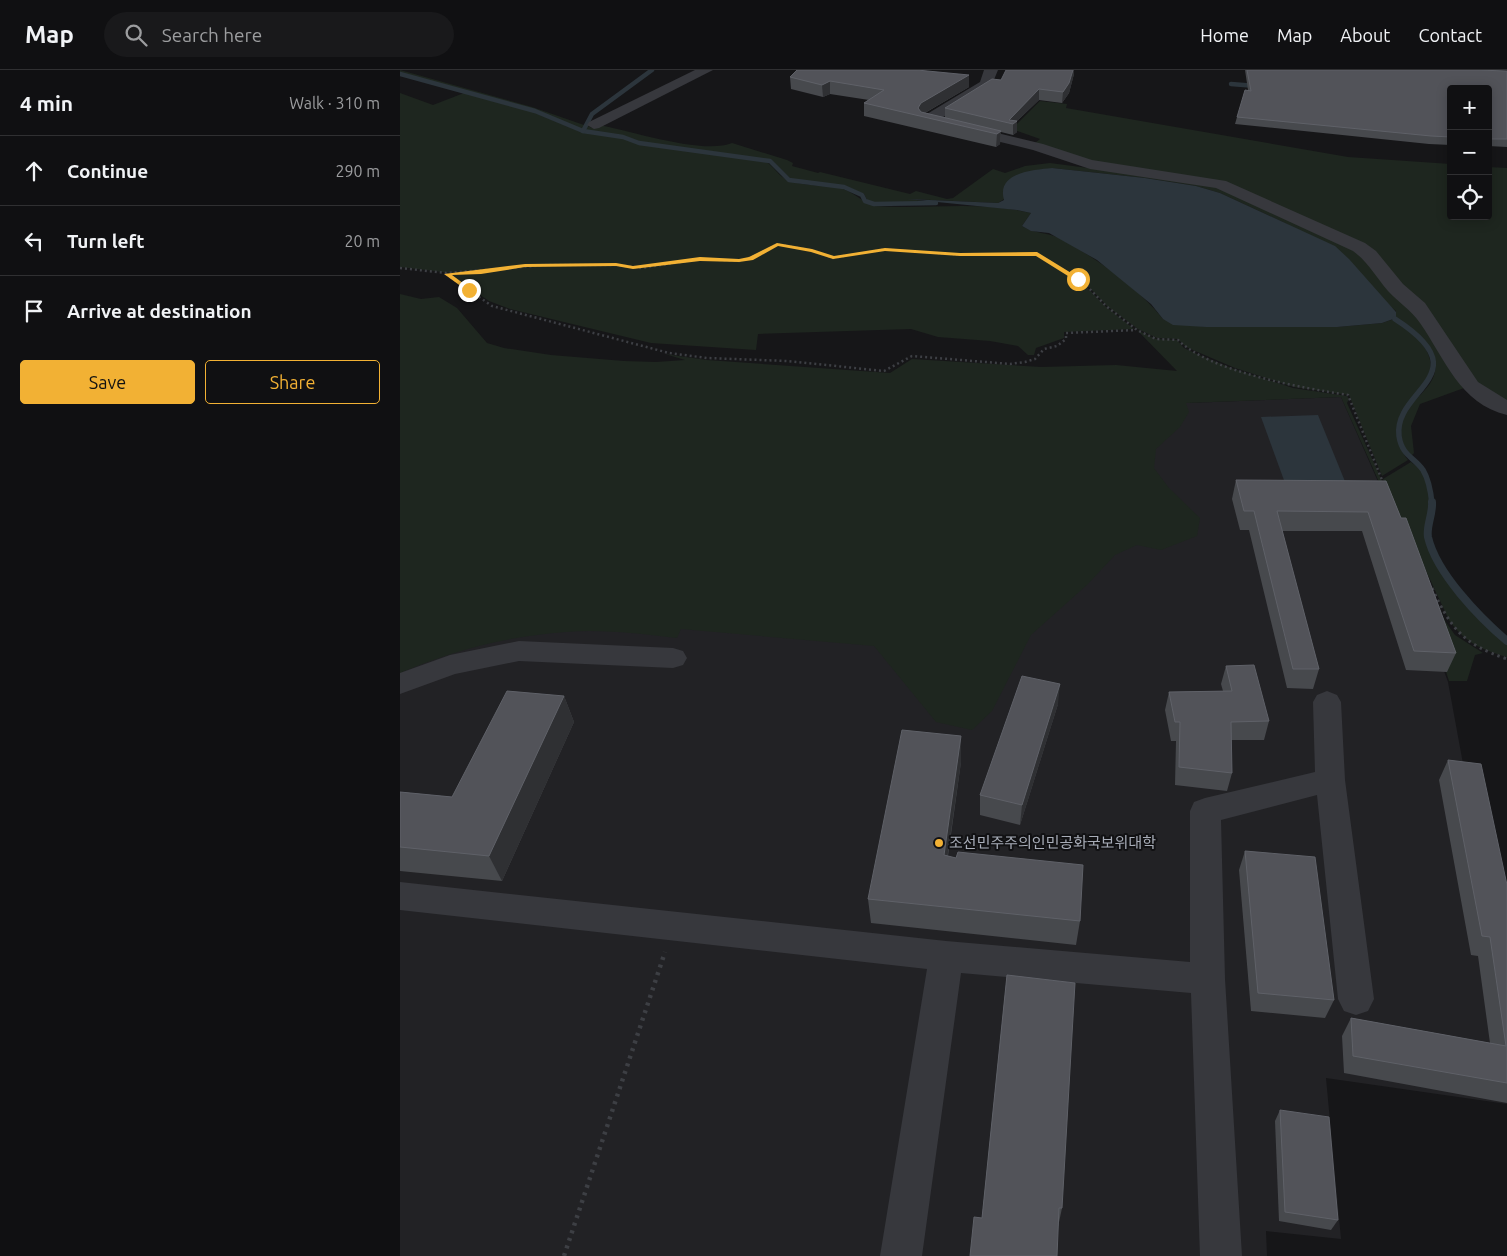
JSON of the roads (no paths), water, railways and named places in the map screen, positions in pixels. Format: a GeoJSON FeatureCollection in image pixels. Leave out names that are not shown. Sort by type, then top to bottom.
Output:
{"type":"FeatureCollection","features":[{"type":"Feature","properties":{"kind":"street"},"geometry":{"type":"LineString","coordinates":[[594,125],[706,70]]}},
{"type":"Feature","properties":{"kind":"street"},"geometry":{"type":"LineString","coordinates":[[991,70],[986,84],[927,120],[1038,147],[1090,164],[1220,184],[1359,247],[1370,256],[1396,288],[1418,308],[1430,323],[1470,386],[1507,408]]}},
{"type":"Feature","properties":{"kind":"street"},"geometry":{"type":"LineString","coordinates":[[400,684],[450,665],[519,651],[673,658]]}},
{"type":"Feature","properties":{"kind":"street"},"geometry":{"type":"LineString","coordinates":[[1327,702],[1330,780],[1356,999]]}},
{"type":"Feature","properties":{"kind":"street"},"geometry":{"type":"LineString","coordinates":[[1221,1256],[1208,979],[1205,812],[1330,780]]}},
{"type":"Feature","properties":{"kind":"street"},"geometry":{"type":"LineString","coordinates":[[400,896],[946,956],[1208,979]]}},
{"type":"Feature","properties":{"kind":"street"},"geometry":{"type":"LineString","coordinates":[[901,1256],[946,956]]}},
{"type":"Feature","properties":{"kind":"waterway"},"geometry":{"type":"LineString","coordinates":[[583,131],[592,114],[652,70]]}},
{"type":"Feature","properties":{"kind":"waterway"},"geometry":{"type":"LineString","coordinates":[[400,74],[535,111],[583,131]]}},
{"type":"Feature","properties":{"kind":"waterway"},"geometry":{"type":"LineString","coordinates":[[1231,84],[1256,86]]}},
{"type":"Feature","properties":{"kind":"waterway"},"geometry":{"type":"LineString","coordinates":[[583,131],[623,137],[639,143],[770,161],[789,180],[844,187],[862,195],[865,201],[874,204],[936,203]]}},
{"type":"Feature","properties":{"kind":"waterway"},"geometry":{"type":"LineString","coordinates":[[1395,319],[1420,338],[1431,354],[1433,368],[1427,381],[1408,406],[1401,420],[1399,436],[1403,448],[1425,474],[1432,504]]}},
{"type":"Feature","properties":{"kind":"waterway"},"geometry":{"type":"LineString","coordinates":[[1432,504],[1428,537],[1440,565],[1460,594],[1507,641]]}},
{"type":"Feature","properties":{"kind":"place","name":"조선민주주의인민공화국보위대학"},"geometry":{"type":"Point","coordinates":[939,843]}}]}
